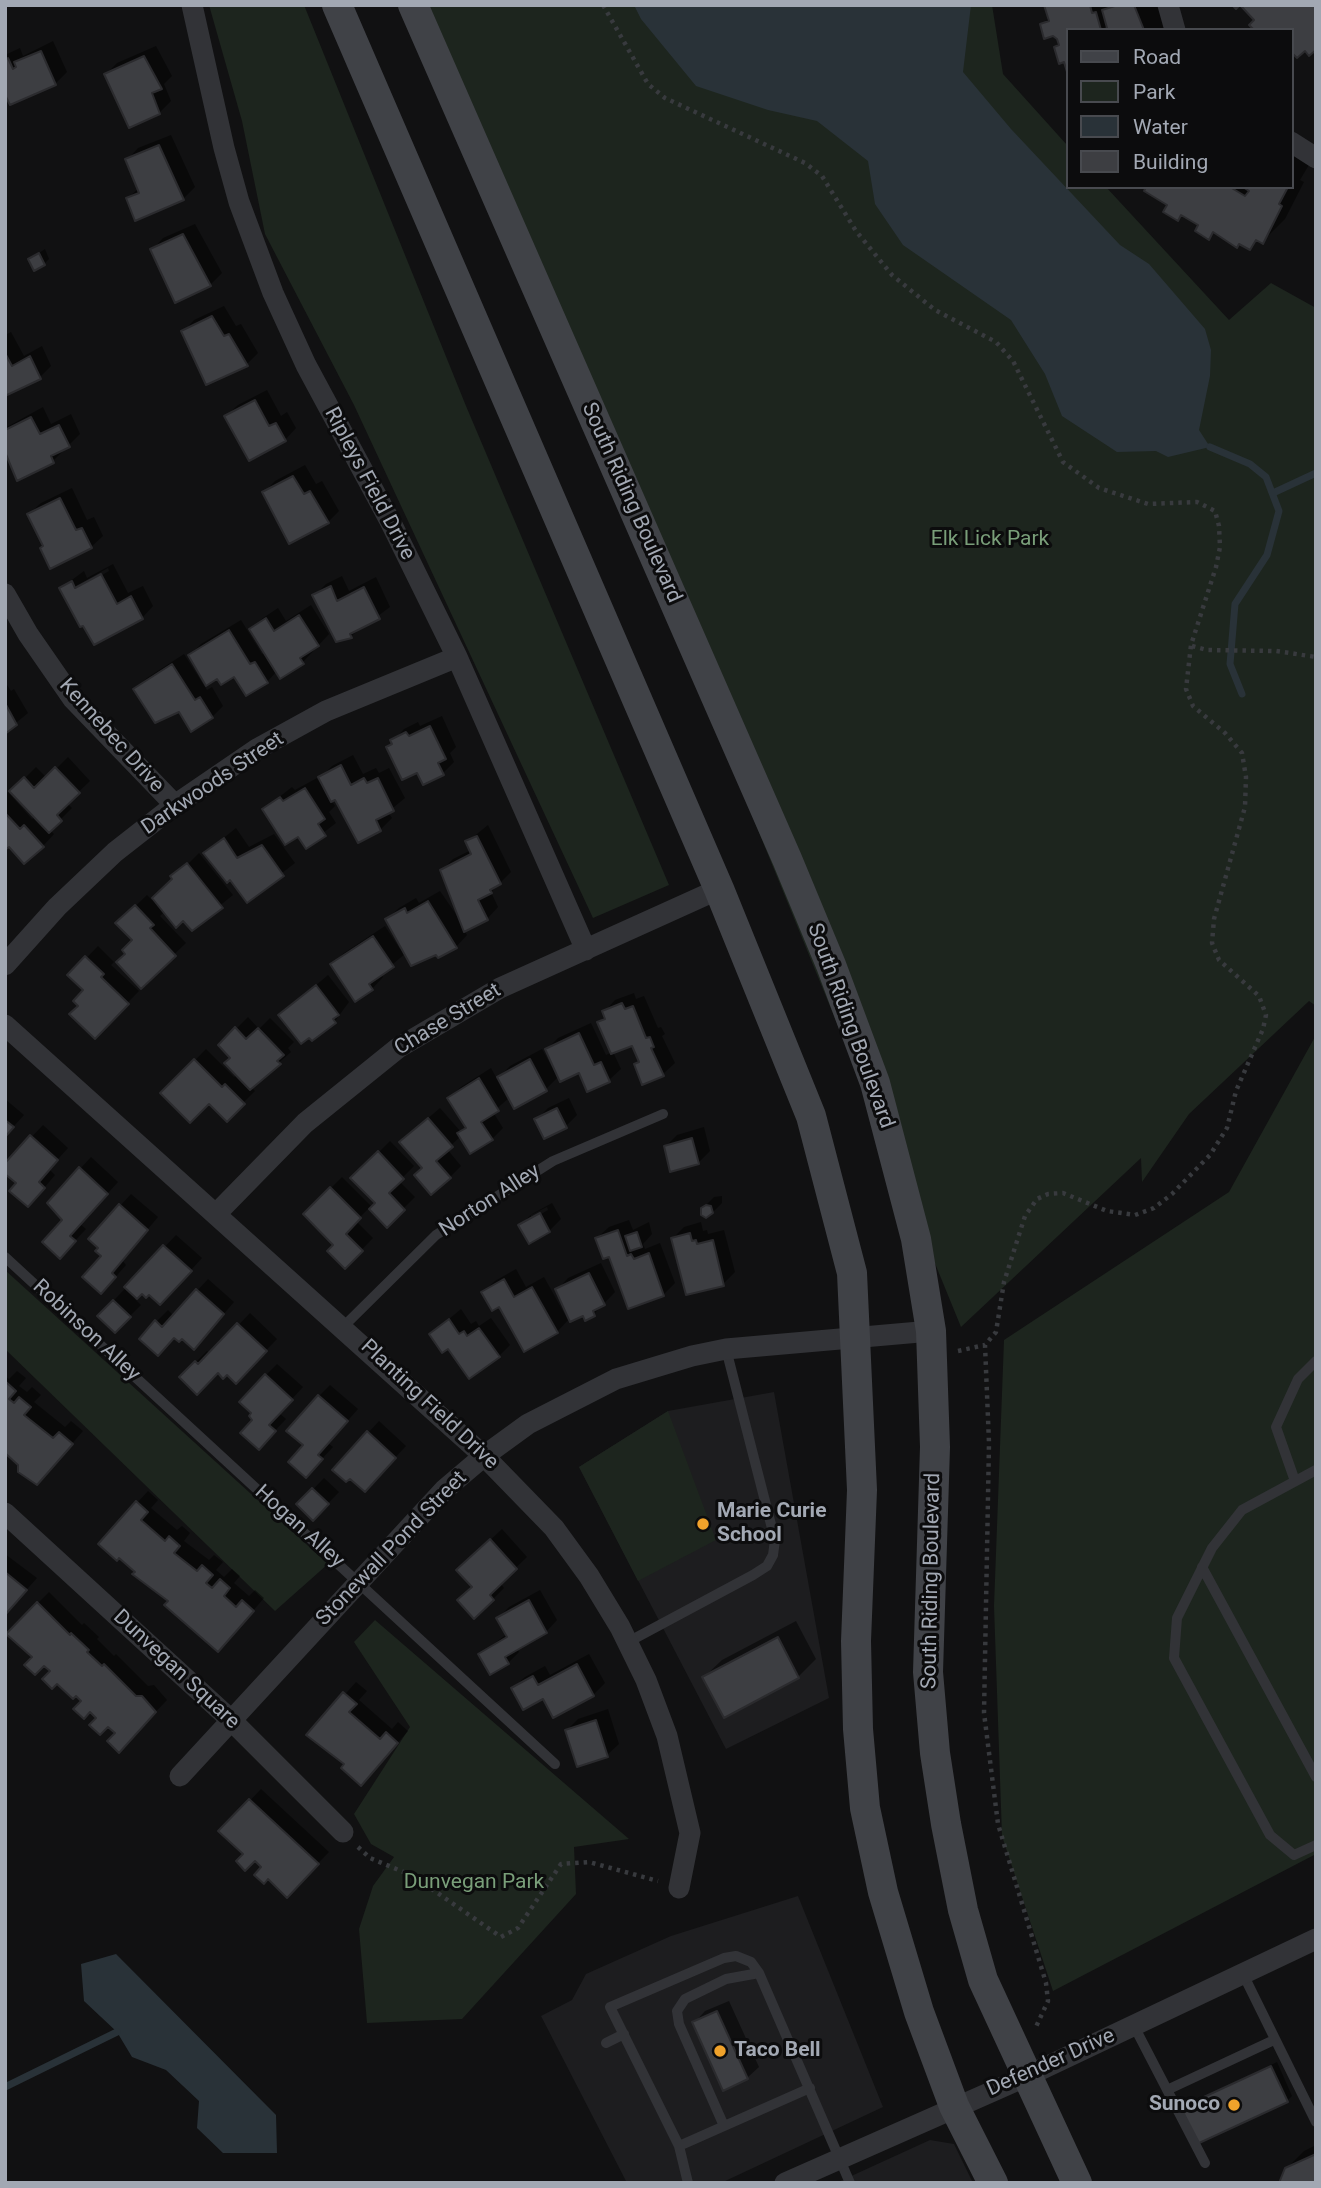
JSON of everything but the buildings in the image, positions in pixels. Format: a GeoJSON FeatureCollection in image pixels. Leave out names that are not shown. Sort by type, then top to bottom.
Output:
{"type":"FeatureCollection","features":[{"type":"Feature","properties":{"kind":"street","name":"Ripleys Field Drive"},"geometry":{"type":"LineString","coordinates":[[192,5],[227,159],[272,293],[306,365],[391,523],[457,657],[586,950]]}},
{"type":"Feature","properties":{"kind":"street"},"geometry":{"type":"LineString","coordinates":[[337,5],[719,889],[811,1116],[852,1273],[862,1490],[856,1641],[858,1729],[865,1808],[883,1892],[919,2011],[954,2106],[993,2183]]}},
{"type":"Feature","properties":{"kind":"street","name":"South Riding Boulevard"},"geometry":{"type":"LineString","coordinates":[[414,5],[831,965],[875,1083],[916,1239],[931,1331],[935,1447],[928,1672],[935,1753],[963,1910],[983,1980],[1019,2064],[1077,2183]]}},
{"type":"Feature","properties":{"kind":"street"},"geometry":{"type":"LineString","coordinates":[[1168,5],[1174,28]]}},
{"type":"Feature","properties":{"kind":"street"},"geometry":{"type":"LineString","coordinates":[[1293,143],[1316,158]]}},
{"type":"Feature","properties":{"kind":"street","name":"Kennebec Drive"},"geometry":{"type":"LineString","coordinates":[[5,594],[28,634],[73,699],[174,805]]}},
{"type":"Feature","properties":{"kind":"street","name":"Darkwoods Street"},"geometry":{"type":"LineString","coordinates":[[5,965],[67,898],[115,852],[174,805],[257,749],[326,711],[457,657]]}},
{"type":"Feature","properties":{"kind":"street","name":"Chase Street"},"geometry":{"type":"LineString","coordinates":[[217,1213],[305,1122],[398,1048],[500,988],[719,889]]}},
{"type":"Feature","properties":{"kind":"street","name":"Planting Field Drive"},"geometry":{"type":"LineString","coordinates":[[5,1025],[484,1455],[554,1528],[589,1576],[628,1642],[667,1736],[683,1793],[690,1833],[679,1888]]}},
{"type":"Feature","properties":{"kind":"street","name":"Stonewall Pond Street"},"geometry":{"type":"LineString","coordinates":[[180,1776],[444,1490],[484,1455],[562,1404],[616,1379],[654,1366],[726,1349],[855,1340],[931,1331]]}},
{"type":"Feature","properties":{"kind":"street","name":"Dunvegan Square"},"geometry":{"type":"LineString","coordinates":[[5,1513],[230,1720],[343,1832]]}},
{"type":"Feature","properties":{"kind":"street","name":"Defender Drive"},"geometry":{"type":"LineString","coordinates":[[785,2183],[954,2106],[1019,2064],[1134,2026],[1316,1939]]}},
{"type":"Feature","properties":{"kind":"lane","name":"Norton Alley"},"geometry":{"type":"LineString","coordinates":[[343,1327],[436,1235],[553,1161],[663,1114]]}},
{"type":"Feature","properties":{"kind":"lane","name":"Robinson Alley"},"geometry":{"type":"LineString","coordinates":[[5,1257],[166,1406]]}},
{"type":"Feature","properties":{"kind":"lane"},"geometry":{"type":"LineString","coordinates":[[628,1642],[753,1575],[767,1566],[773,1555],[775,1540],[726,1349]]}},
{"type":"Feature","properties":{"kind":"lane"},"geometry":{"type":"LineString","coordinates":[[1296,1481],[1276,1427],[1297,1379],[1316,1361]]}},
{"type":"Feature","properties":{"kind":"lane","name":"Hogan Alley"},"geometry":{"type":"LineString","coordinates":[[166,1406],[555,1764]]}},
{"type":"Feature","properties":{"kind":"lane"},"geometry":{"type":"LineString","coordinates":[[1316,1470],[1242,1510],[1212,1548],[1177,1618],[1174,1658],[1270,1835],[1294,1855],[1316,1845]]}},
{"type":"Feature","properties":{"kind":"lane"},"geometry":{"type":"LineString","coordinates":[[1202,1567],[1316,1777]]}},
{"type":"Feature","properties":{"kind":"lane"},"geometry":{"type":"LineString","coordinates":[[688,2183],[679,2146],[610,2007],[729,1956],[745,1958],[759,1973],[850,2183]]}},
{"type":"Feature","properties":{"kind":"lane"},"geometry":{"type":"LineString","coordinates":[[724,2126],[679,2024],[677,2011],[685,1999],[726,1979],[759,1973]]}},
{"type":"Feature","properties":{"kind":"lane"},"geometry":{"type":"LineString","coordinates":[[1243,1974],[1316,2122]]}},
{"type":"Feature","properties":{"kind":"lane"},"geometry":{"type":"LineString","coordinates":[[1134,2026],[1205,2163]]}},
{"type":"Feature","properties":{"kind":"lane"},"geometry":{"type":"LineString","coordinates":[[606,2043],[624,2034]]}},
{"type":"Feature","properties":{"kind":"lane"},"geometry":{"type":"LineString","coordinates":[[1167,2090],[1274,2040]]}},
{"type":"Feature","properties":{"kind":"lane"},"geometry":{"type":"LineString","coordinates":[[679,2146],[810,2088]]}},
{"type":"Feature","properties":{"kind":"path"},"geometry":{"type":"LineString","coordinates":[[603,5],[648,84],[664,98],[805,163],[822,176],[856,231],[892,275],[935,310],[996,342],[1013,361],[1063,462],[1099,488],[1147,503],[1197,502],[1215,511],[1220,547],[1185,674],[1193,706],[1225,733],[1241,753],[1246,777],[1245,807],[1214,919],[1212,943],[1219,960],[1259,996],[1266,1015],[1236,1091],[1227,1128],[1210,1156],[1172,1194],[1154,1208],[1135,1215],[1107,1211],[1063,1193],[1048,1194],[1037,1199],[1025,1216],[1004,1282],[996,1332],[985,1346],[989,1443],[984,1713],[998,1824],[1046,1983],[1048,2001],[1019,2064]]}},
{"type":"Feature","properties":{"kind":"path"},"geometry":{"type":"LineString","coordinates":[[1191,645],[1223,651],[1252,650],[1316,657]]}},
{"type":"Feature","properties":{"kind":"path"},"geometry":{"type":"LineString","coordinates":[[343,1832],[370,1858],[413,1876],[501,1937],[518,1927],[561,1864],[589,1861],[679,1888]]}},
{"type":"Feature","properties":{"kind":"shaded area","name":"Marie Curie School"},"geometry":{"type":"Polygon","coordinates":[[[774,1392],[829,1698],[726,1749],[579,1467],[668,1411],[774,1392]]]}},
{"type":"Feature","properties":{"kind":"shaded area"},"geometry":{"type":"Polygon","coordinates":[[[798,1896],[883,2107],[721,2183],[627,2183],[541,2016],[572,2000],[586,1974],[671,1936],[798,1896]]]}},
{"type":"Feature","properties":{"kind":"shaded area"},"geometry":{"type":"Polygon","coordinates":[[[930,2140],[954,2144],[973,2183],[836,2183],[930,2140]]]}},
{"type":"Feature","properties":{"kind":"green space"},"geometry":{"type":"Polygon","coordinates":[[[209,5],[304,5],[466,406],[669,885],[593,918],[354,405],[265,234],[242,121],[209,5]]]}},
{"type":"Feature","properties":{"kind":"green space","name":"Elk Lick Park"},"geometry":{"type":"Polygon","coordinates":[[[421,5],[992,5],[1003,74],[1066,144],[1066,189],[1108,189],[1229,320],[1271,283],[1316,308],[1316,1006],[1309,1001],[1189,1114],[1142,1182],[1141,1158],[961,1327],[421,5]]]}},
{"type":"Feature","properties":{"kind":"green space"},"geometry":{"type":"Polygon","coordinates":[[[1316,1035],[1316,1854],[1053,1991],[1002,1836],[994,1606],[1004,1340],[1229,1192],[1316,1035]]]}},
{"type":"Feature","properties":{"kind":"green space"},"geometry":{"type":"Polygon","coordinates":[[[5,1270],[328,1564],[275,1611],[5,1349],[5,1270]]]}},
{"type":"Feature","properties":{"kind":"green space"},"geometry":{"type":"Polygon","coordinates":[[[668,1411],[716,1540],[638,1581],[579,1467],[668,1411]]]}},
{"type":"Feature","properties":{"kind":"green space","name":"Dunvegan Park"},"geometry":{"type":"Polygon","coordinates":[[[375,1620],[629,1839],[574,1847],[576,1894],[462,2019],[367,2023],[359,1929],[373,1886],[394,1857],[371,1844],[354,1814],[410,1727],[354,1642],[375,1620]]]}},
{"type":"Feature","properties":{"kind":"water"},"geometry":{"type":"Polygon","coordinates":[[[634,5],[971,5],[963,72],[1066,189],[1120,245],[1149,264],[1205,329],[1211,350],[1210,376],[1199,430],[1210,447],[1168,457],[1156,451],[1117,452],[1062,416],[1045,374],[1011,320],[903,245],[875,204],[868,161],[817,121],[768,110],[696,86],[641,19],[634,5]]]}},
{"type":"Feature","properties":{"kind":"water"},"geometry":{"type":"Polygon","coordinates":[[[116,1954],[276,2115],[277,2153],[223,2153],[197,2128],[199,2101],[166,2070],[132,2057],[117,2032],[84,2001],[81,1964],[116,1954]]]}},
{"type":"Feature","properties":{"kind":"waterway"},"geometry":{"type":"LineString","coordinates":[[1210,447],[1250,464],[1266,477],[1279,511],[1267,555],[1235,604],[1230,664],[1242,694]]}},
{"type":"Feature","properties":{"kind":"waterway"},"geometry":{"type":"LineString","coordinates":[[1273,493],[1316,473]]}},
{"type":"Feature","properties":{"kind":"waterway"},"geometry":{"type":"LineString","coordinates":[[5,2087],[117,2032]]}},
{"type":"Feature","properties":{"kind":"place","name":"Marie Curie School"},"geometry":{"type":"Point","coordinates":[703,1524]}},
{"type":"Feature","properties":{"kind":"place","name":"Taco Bell"},"geometry":{"type":"Point","coordinates":[720,2051]}},
{"type":"Feature","properties":{"kind":"place","name":"Sunoco"},"geometry":{"type":"Point","coordinates":[1234,2105]}}]}
